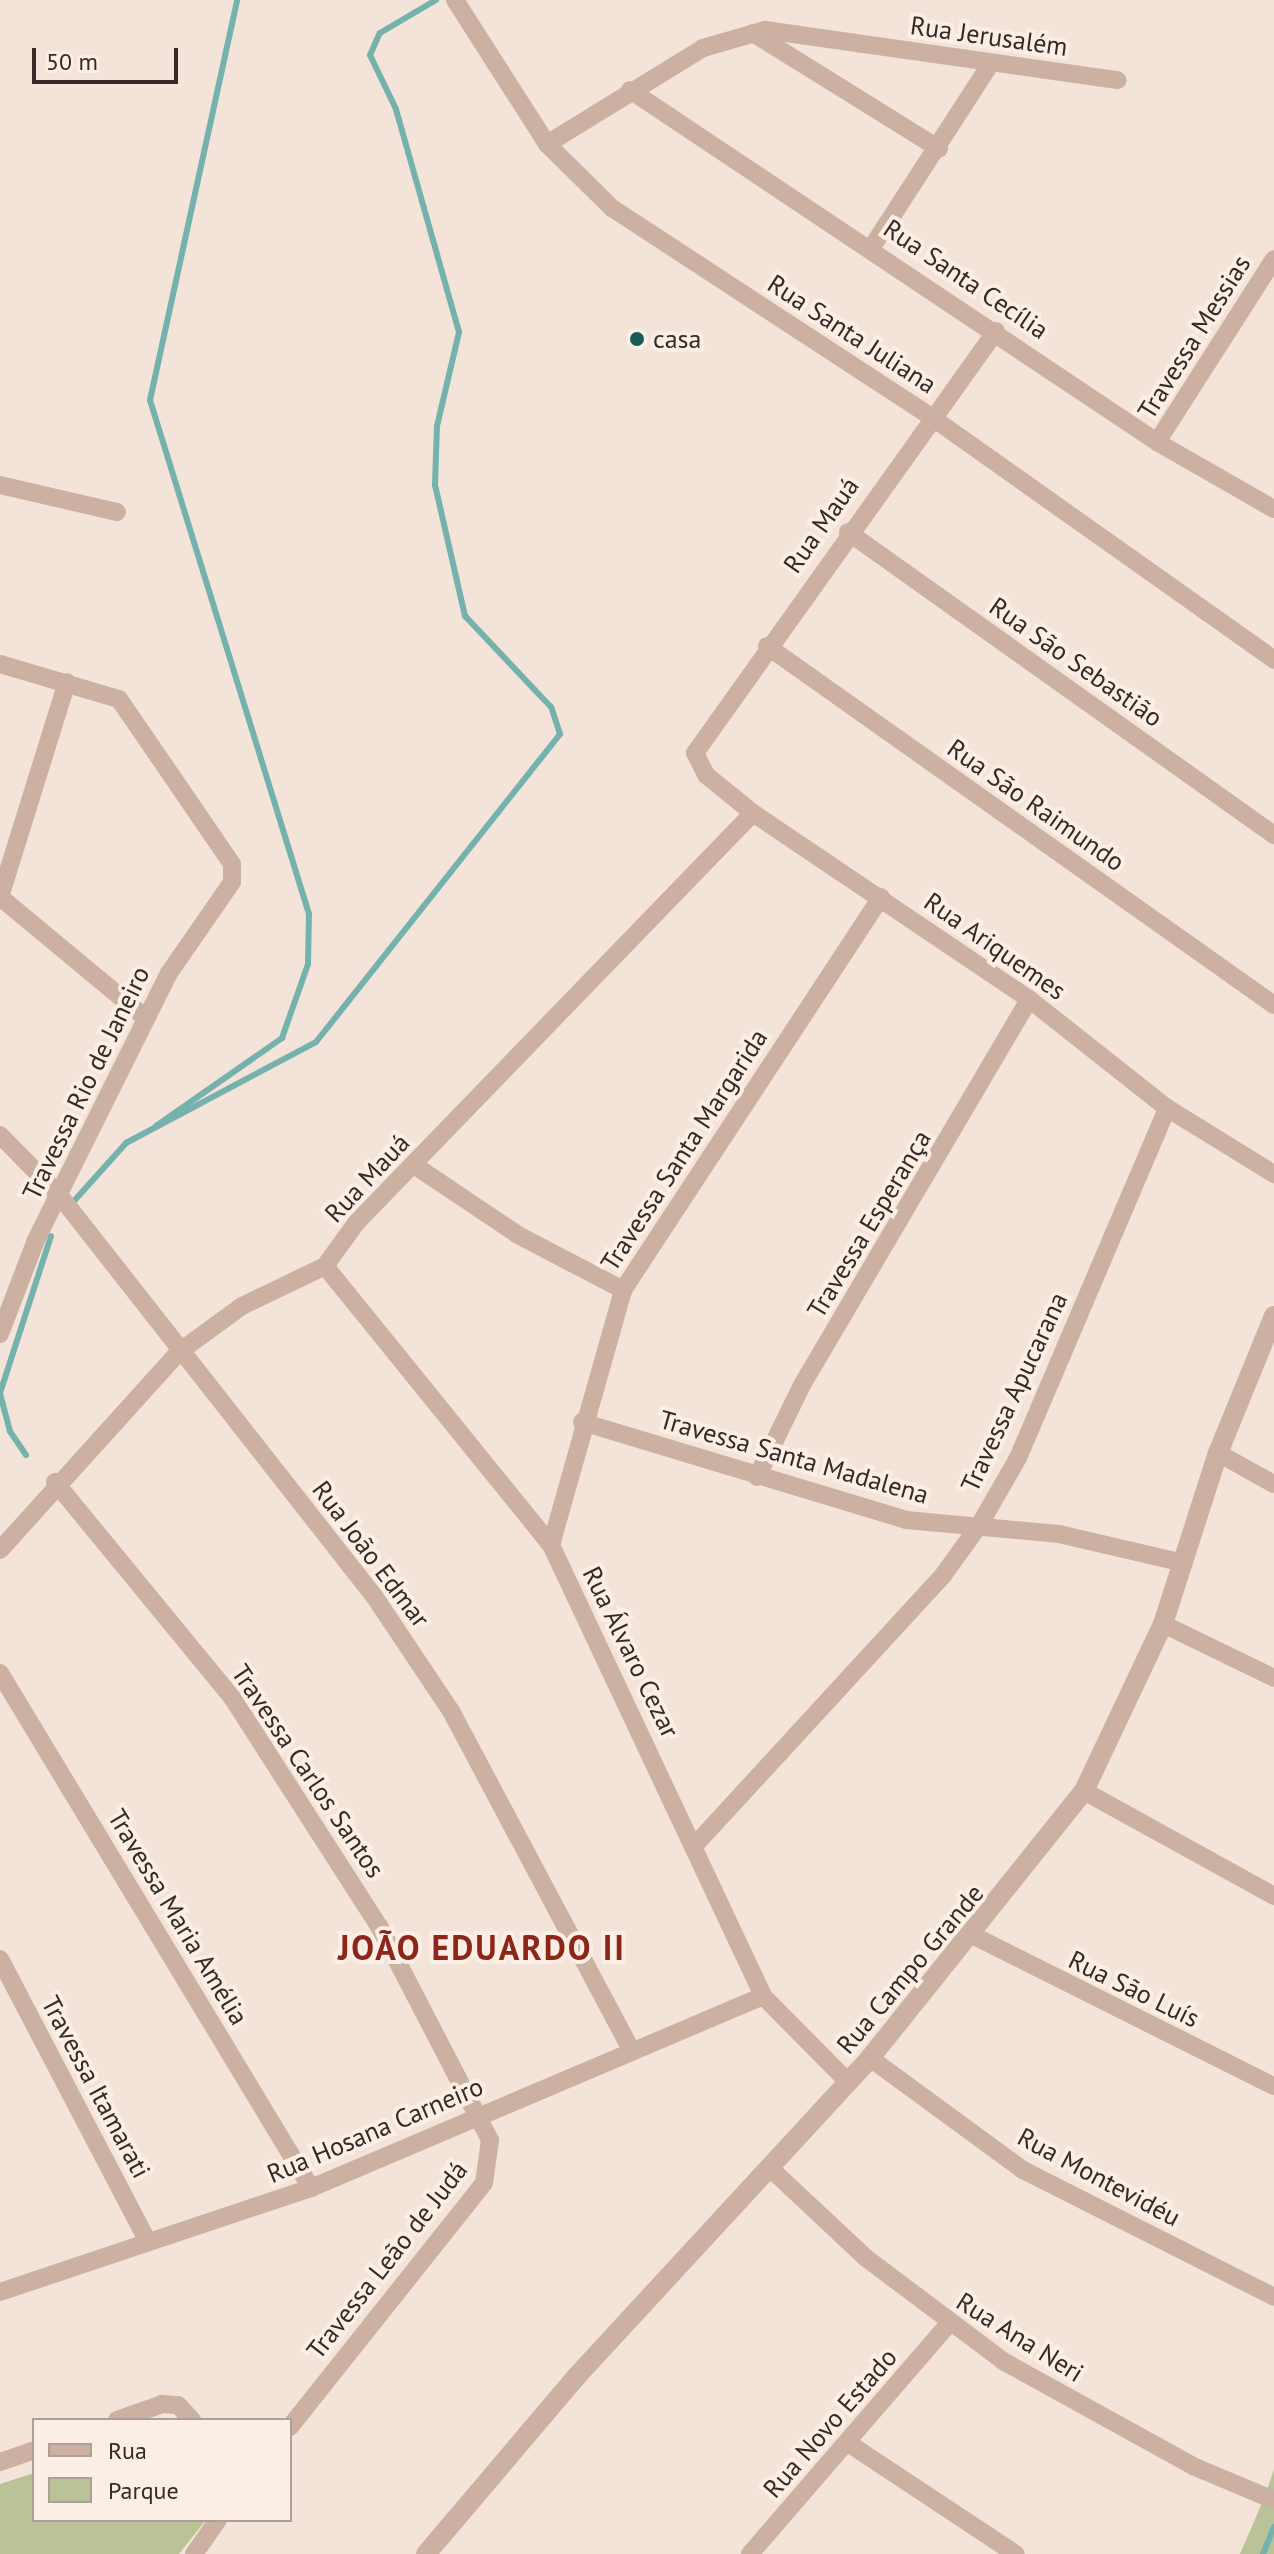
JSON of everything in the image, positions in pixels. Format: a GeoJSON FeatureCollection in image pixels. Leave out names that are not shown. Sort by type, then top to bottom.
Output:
{"type":"FeatureCollection","features":[{"type":"Feature","properties":{"kind":"street","name":"Rua Santa Juliana"},"geometry":{"type":"LineString","coordinates":[[455,0],[547,144],[652,237],[930,416],[1274,660]]}},
{"type":"Feature","properties":{"kind":"street","name":"Rua Jerusalém"},"geometry":{"type":"LineString","coordinates":[[547,144],[630,90],[703,48],[753,33],[1117,80]]}},
{"type":"Feature","properties":{"kind":"street"},"geometry":{"type":"LineString","coordinates":[[753,33],[939,149]]}},
{"type":"Feature","properties":{"kind":"street"},"geometry":{"type":"LineString","coordinates":[[872,247],[939,149],[991,63]]}},
{"type":"Feature","properties":{"kind":"street","name":"Rua Santa Cecília"},"geometry":{"type":"LineString","coordinates":[[630,90],[872,247],[1157,442],[1274,509]]}},
{"type":"Feature","properties":{"kind":"street","name":"Travessa Messias"},"geometry":{"type":"LineString","coordinates":[[1157,442],[1274,259]]}},
{"type":"Feature","properties":{"kind":"street","name":"Rua Mauá"},"geometry":{"type":"LineString","coordinates":[[695,753],[930,416],[996,331]]}},
{"type":"Feature","properties":{"kind":"street"},"geometry":{"type":"LineString","coordinates":[[0,485],[117,512]]}},
{"type":"Feature","properties":{"kind":"street","name":"Rua São Sebastião"},"geometry":{"type":"LineString","coordinates":[[848,532],[1274,835]]}},
{"type":"Feature","properties":{"kind":"street","name":"Rua São Raimundo"},"geometry":{"type":"LineString","coordinates":[[767,646],[1274,1005]]}},
{"type":"Feature","properties":{"kind":"street"},"geometry":{"type":"LineString","coordinates":[[0,664],[67,682],[0,897],[146,1018]]}},
{"type":"Feature","properties":{"kind":"street","name":"Travessa Rio de Janeiro"},"geometry":{"type":"LineString","coordinates":[[0,1334],[60,1196],[146,1018],[232,882],[232,864],[135,715],[119,699],[67,682]]}},
{"type":"Feature","properties":{"kind":"street","name":"Rua Ariquemes"},"geometry":{"type":"LineString","coordinates":[[695,753],[706,775],[753,813],[1029,999],[1167,1108],[1274,1174]]}},
{"type":"Feature","properties":{"kind":"street","name":"Rua Mauá"},"geometry":{"type":"LineString","coordinates":[[0,1550],[55,1482],[179,1352],[242,1306],[325,1266],[414,1165],[753,813]]}},
{"type":"Feature","properties":{"kind":"street","name":"Travessa Santa Margarida"},"geometry":{"type":"LineString","coordinates":[[551,1545],[582,1422],[623,1290],[881,897]]}},
{"type":"Feature","properties":{"kind":"street","name":"Travessa Esperança"},"geometry":{"type":"LineString","coordinates":[[757,1477],[802,1385],[1029,999]]}},
{"type":"Feature","properties":{"kind":"street","name":"Travessa Apucarana"},"geometry":{"type":"LineString","coordinates":[[696,1844],[944,1574],[980,1524],[1018,1458],[1167,1108]]}},
{"type":"Feature","properties":{"kind":"street","name":"Rua João Edmar"},"geometry":{"type":"LineString","coordinates":[[0,1135],[60,1196],[179,1352],[374,1596],[451,1711],[632,2051]]}},
{"type":"Feature","properties":{"kind":"street"},"geometry":{"type":"LineString","coordinates":[[414,1165],[518,1235],[623,1290]]}},
{"type":"Feature","properties":{"kind":"street","name":"Rua Álvaro Cezar"},"geometry":{"type":"LineString","coordinates":[[325,1266],[551,1545],[696,1844],[763,1996],[849,2083]]}},
{"type":"Feature","properties":{"kind":"street","name":"Rua Campo Grande"},"geometry":{"type":"LineString","coordinates":[[426,2554],[576,2377],[849,2083],[974,1936],[1084,1791],[1163,1624],[1218,1453],[1274,1316]]}},
{"type":"Feature","properties":{"kind":"street","name":"Travessa Santa Madalena"},"geometry":{"type":"LineString","coordinates":[[582,1422],[906,1520],[980,1524],[1184,1563]]}},
{"type":"Feature","properties":{"kind":"street"},"geometry":{"type":"LineString","coordinates":[[1218,1453],[1274,1484]]}},
{"type":"Feature","properties":{"kind":"street","name":"Travessa Carlos Santos"},"geometry":{"type":"LineString","coordinates":[[55,1482],[233,1699],[379,1926],[476,2116]]}},
{"type":"Feature","properties":{"kind":"street"},"geometry":{"type":"LineString","coordinates":[[1163,1624],[1274,1678]]}},
{"type":"Feature","properties":{"kind":"street","name":"Travessa Maria Amélia"},"geometry":{"type":"LineString","coordinates":[[0,1673],[311,2188]]}},
{"type":"Feature","properties":{"kind":"street"},"geometry":{"type":"LineString","coordinates":[[1084,1791],[1274,1896]]}},
{"type":"Feature","properties":{"kind":"street","name":"Rua São Luís"},"geometry":{"type":"LineString","coordinates":[[974,1936],[1274,2086]]}},
{"type":"Feature","properties":{"kind":"street","name":"Travessa Itamarati"},"geometry":{"type":"LineString","coordinates":[[0,1959],[147,2240]]}},
{"type":"Feature","properties":{"kind":"street","name":"Rua Hosana Carneiro"},"geometry":{"type":"LineString","coordinates":[[2,2286],[311,2188],[763,1996]]}},
{"type":"Feature","properties":{"kind":"street","name":"Rua Montevidéu"},"geometry":{"type":"LineString","coordinates":[[870,2058],[1023,2170],[1274,2297]]}},
{"type":"Feature","properties":{"kind":"street","name":"Travessa Leão de Judá"},"geometry":{"type":"LineString","coordinates":[[292,2424],[484,2183],[490,2140],[476,2116]]}},
{"type":"Feature","properties":{"kind":"street","name":"Rua Ana Neri"},"geometry":{"type":"LineString","coordinates":[[771,2169],[948,2325],[1094,2413],[1269,2498]]}},
{"type":"Feature","properties":{"kind":"street","name":"Rua Novo Estado"},"geometry":{"type":"LineString","coordinates":[[750,2554],[948,2325]]}},
{"type":"Feature","properties":{"kind":"street"},"geometry":{"type":"LineString","coordinates":[[123,2418],[162,2404],[178,2405],[190,2418]]}},
{"type":"Feature","properties":{"kind":"street"},"geometry":{"type":"LineString","coordinates":[[848,2443],[1016,2554]]}},
{"type":"Feature","properties":{"kind":"street"},"geometry":{"type":"LineString","coordinates":[[0,2462],[32,2451]]}},
{"type":"Feature","properties":{"kind":"street"},"geometry":{"type":"LineString","coordinates":[[194,2554],[217,2522]]}},
{"type":"Feature","properties":{"kind":"green space"},"geometry":{"type":"Polygon","coordinates":[[[1274,2469],[1274,2554],[1240,2554],[1265,2496],[1274,2469]]]}},
{"type":"Feature","properties":{"kind":"green space"},"geometry":{"type":"Polygon","coordinates":[[[32,2474],[32,2522],[204,2522],[179,2554],[0,2554],[0,2484],[32,2474]]]}},
{"type":"Feature","properties":{"kind":"waterway"},"geometry":{"type":"LineString","coordinates":[[156,1126],[282,1038],[308,964],[309,914],[150,400],[237,0]]}},
{"type":"Feature","properties":{"kind":"waterway"},"geometry":{"type":"LineString","coordinates":[[74,1201],[126,1143],[316,1042],[560,734],[551,707],[465,616],[435,485],[437,426],[459,332],[396,109],[370,55],[380,33],[436,0]]}},
{"type":"Feature","properties":{"kind":"waterway"},"geometry":{"type":"LineString","coordinates":[[26,1455],[10,1431],[0,1393],[51,1236]]}},
{"type":"Feature","properties":{"kind":"waterway"},"geometry":{"type":"LineString","coordinates":[[1263,2554],[1274,2527]]}},
{"type":"Feature","properties":{"kind":"place","name":"casa"},"geometry":{"type":"Point","coordinates":[637,339]}},
{"type":"Feature","properties":{"kind":"district","name":"JOÃO EDUARDO II"},"geometry":{"type":"Point","coordinates":[482,1948]}}]}
